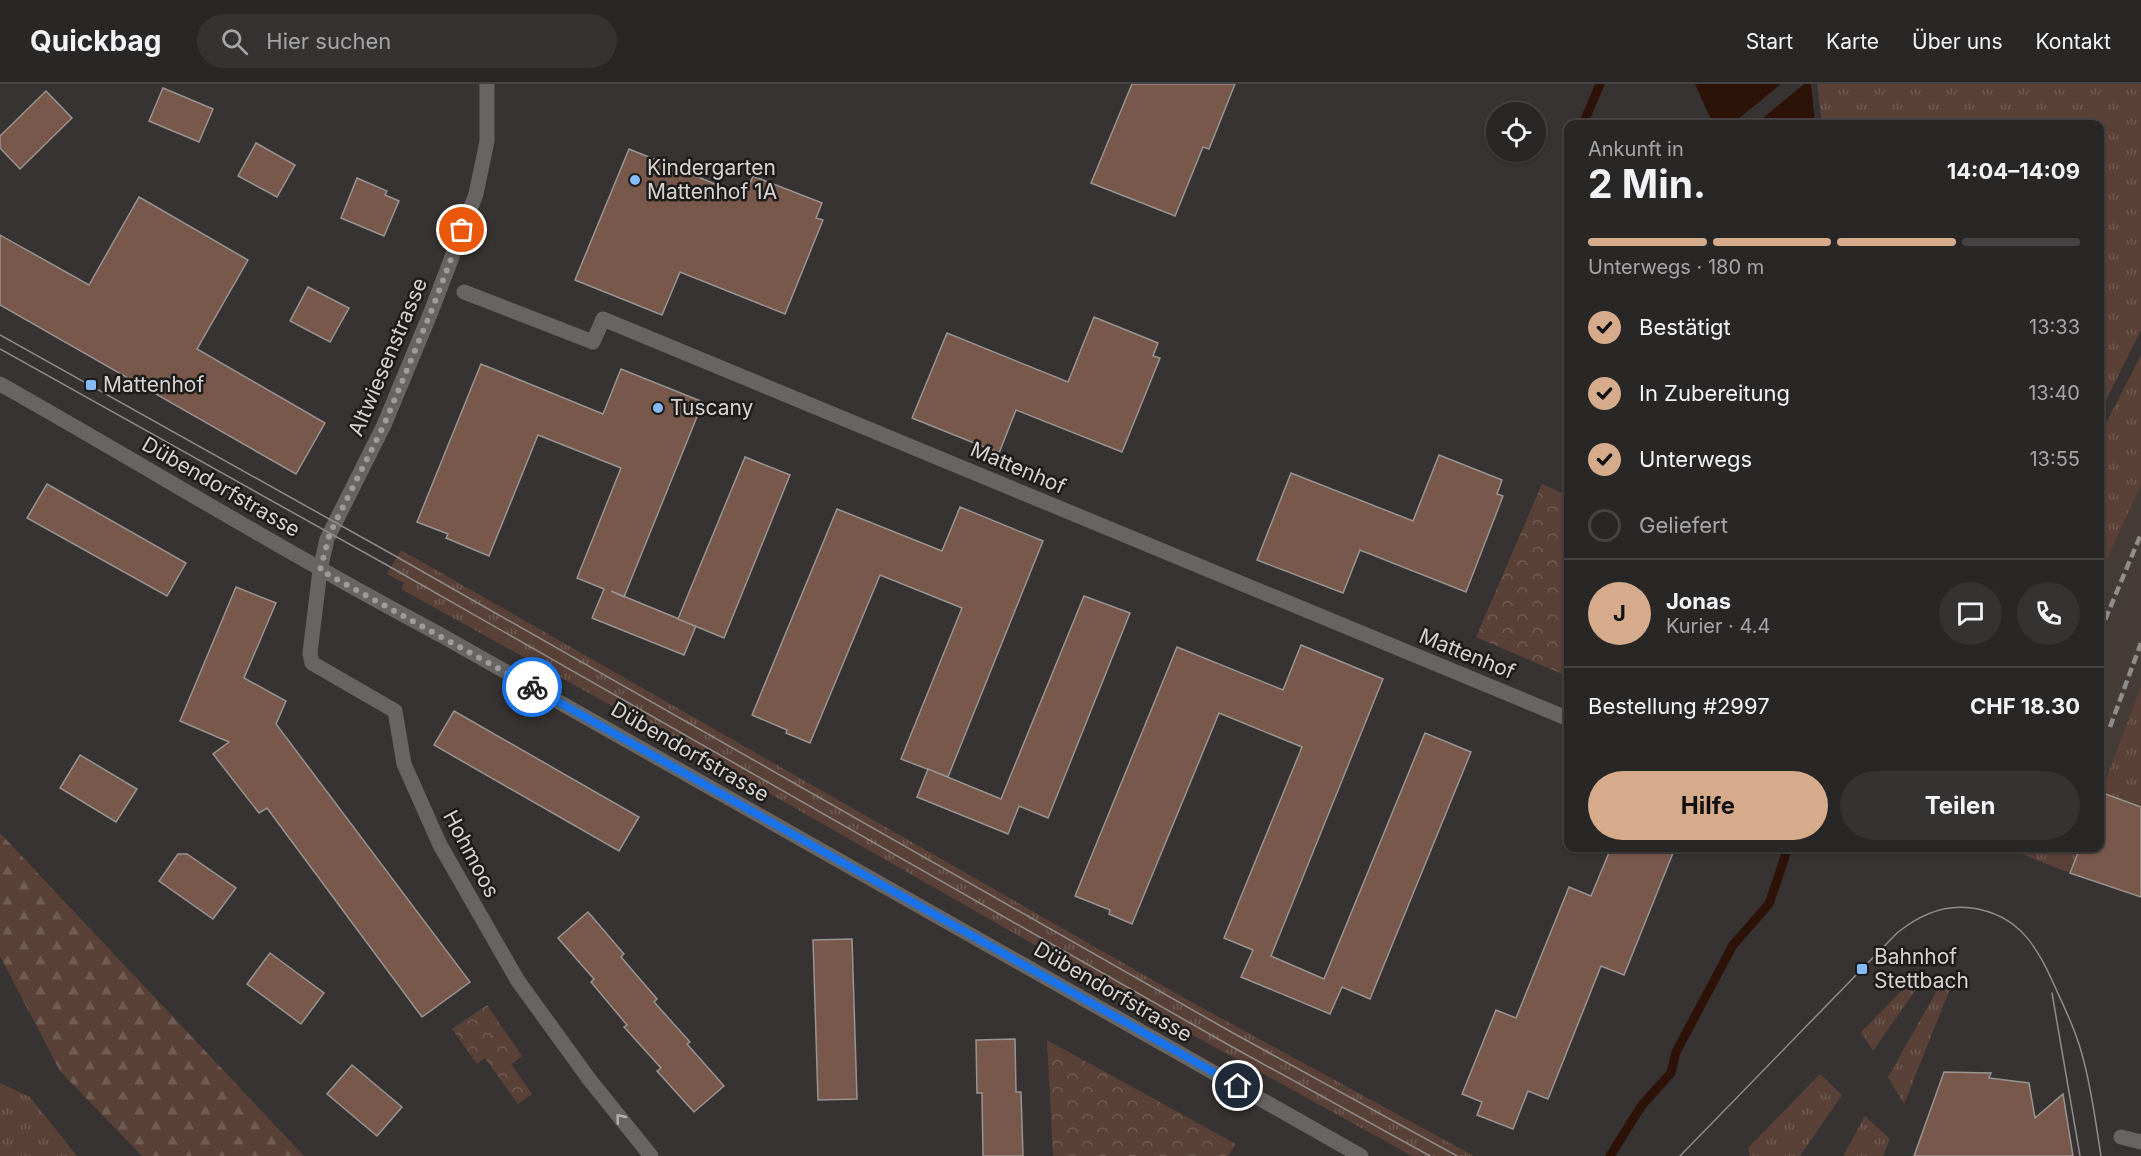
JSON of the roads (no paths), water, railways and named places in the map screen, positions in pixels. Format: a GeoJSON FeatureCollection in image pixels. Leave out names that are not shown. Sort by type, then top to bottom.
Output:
{"type":"FeatureCollection","features":[{"type":"Feature","properties":{"kind":"street","name":"Altwiesenstrasse"},"geometry":{"type":"LineString","coordinates":[[320,570],[330,533],[384,425],[431,312],[476,194],[487,141],[487,84]]}},
{"type":"Feature","properties":{"kind":"street","name":"Mattenhof"},"geometry":{"type":"LineString","coordinates":[[464,292],[593,342],[603,319],[1564,717]]}},
{"type":"Feature","properties":{"kind":"street","name":"Dübendorfstrasse"},"geometry":{"type":"LineString","coordinates":[[0,384],[245,524],[320,570],[439,634],[1361,1156]]}},
{"type":"Feature","properties":{"kind":"street","name":"Hohmoos"},"geometry":{"type":"LineString","coordinates":[[320,570],[311,641],[312,663],[395,711],[404,764],[440,845],[518,981],[589,1079],[651,1156]]}},
{"type":"Feature","properties":{"kind":"street"},"geometry":{"type":"LineString","coordinates":[[2121,1137],[2141,1142]]}},
{"type":"Feature","properties":{"kind":"waterway"},"geometry":{"type":"LineString","coordinates":[[1585,120],[1600,84]]}},
{"type":"Feature","properties":{"kind":"waterway"},"geometry":{"type":"LineString","coordinates":[[1610,1156],[1642,1105],[1671,1073],[1676,1052],[1733,945],[1769,904],[1787,852]]}},
{"type":"Feature","properties":{"kind":"tram line"},"geometry":{"type":"LineString","coordinates":[[0,335],[390,553],[1233,1033],[1457,1156]]}},
{"type":"Feature","properties":{"kind":"tram line"},"geometry":{"type":"LineString","coordinates":[[0,349],[385,564],[1227,1044],[1430,1156]]}},
{"type":"Feature","properties":{"kind":"tram line"},"geometry":{"type":"LineString","coordinates":[[1680,1156],[1897,933],[1932,912],[1962,907],[1989,912],[2003,918],[2026,936],[2042,960],[2082,1052],[2101,1156]]}},
{"type":"Feature","properties":{"kind":"tram line"},"geometry":{"type":"LineString","coordinates":[[2052,993],[2080,1156]]}},
{"type":"Feature","properties":{"kind":"railway"},"geometry":{"type":"LineString","coordinates":[[2104,622],[2141,534]]}},
{"type":"Feature","properties":{"kind":"railway"},"geometry":{"type":"LineString","coordinates":[[2110,727],[2141,643]]}},
{"type":"Feature","properties":{"kind":"place","name":"Kindergarten Mattenhof 1A"},"geometry":{"type":"Point","coordinates":[635,180]}},
{"type":"Feature","properties":{"kind":"place","name":"Mattenhof"},"geometry":{"type":"Point","coordinates":[91,385]}},
{"type":"Feature","properties":{"kind":"place","name":"Tuscany"},"geometry":{"type":"Point","coordinates":[658,408]}},
{"type":"Feature","properties":{"kind":"place","name":"Bahnhof Stettbach"},"geometry":{"type":"Point","coordinates":[1862,969]}}]}
